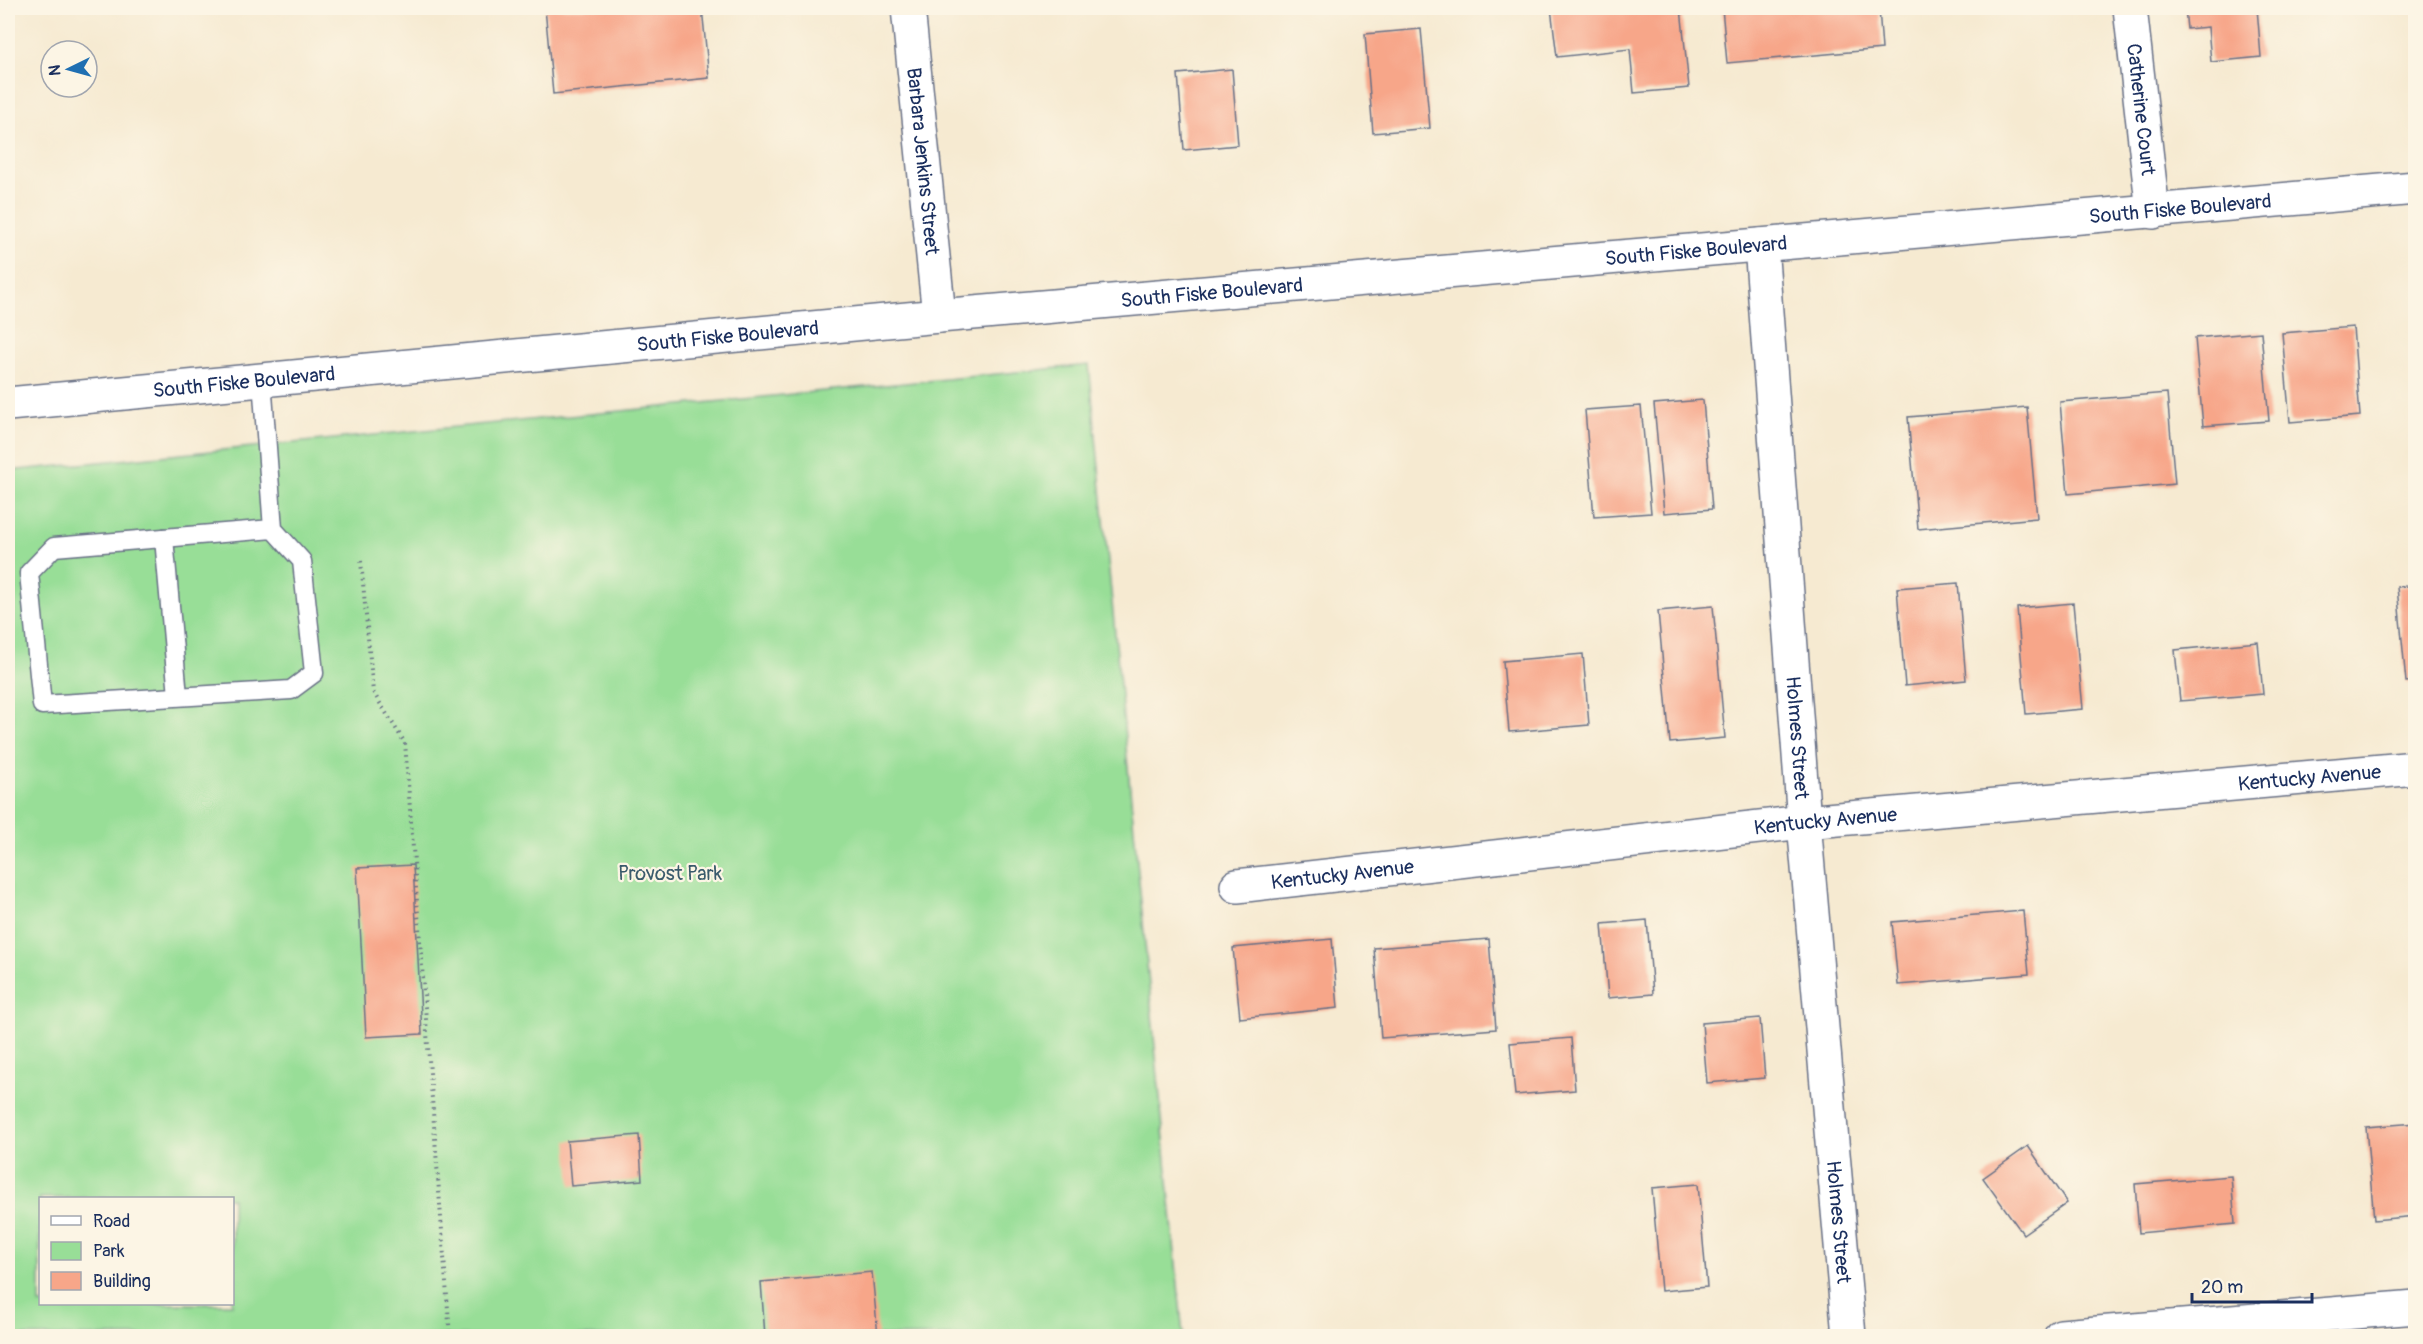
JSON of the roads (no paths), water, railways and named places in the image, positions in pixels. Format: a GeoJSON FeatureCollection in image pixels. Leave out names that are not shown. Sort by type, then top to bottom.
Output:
{"type":"FeatureCollection","features":[{"type":"Feature","properties":{"kind":"street","name":"Barbara Jenkins Street"},"geometry":{"type":"LineString","coordinates":[[909,8],[939,316]]}},
{"type":"Feature","properties":{"kind":"street","name":"Catherine Court"},"geometry":{"type":"LineString","coordinates":[[2130,8],[2153,212]]}},
{"type":"Feature","properties":{"kind":"street","name":"South Fiske Boulevard"},"geometry":{"type":"LineString","coordinates":[[8,404],[939,316],[2415,188]]}},
{"type":"Feature","properties":{"kind":"street","name":"Holmes Street"},"geometry":{"type":"LineString","coordinates":[[1761,245],[1804,822],[1849,1336]]}},
{"type":"Feature","properties":{"kind":"street","name":"Kentucky Avenue"},"geometry":{"type":"LineString","coordinates":[[1238,886],[1804,822],[2415,768]]}},
{"type":"Feature","properties":{"kind":"street"},"geometry":{"type":"LineString","coordinates":[[2061,1336],[2415,1307]]}},
{"type":"Feature","properties":{"kind":"lane"},"geometry":{"type":"LineString","coordinates":[[262,380],[273,529],[302,561],[314,673],[291,690],[42,705],[29,573],[54,547],[273,529]]}},
{"type":"Feature","properties":{"kind":"lane"},"geometry":{"type":"LineString","coordinates":[[164,538],[178,696]]}},
{"type":"Feature","properties":{"kind":"park label","name":"Provost Park"},"geometry":{"type":"Point","coordinates":[670,873]}}]}
